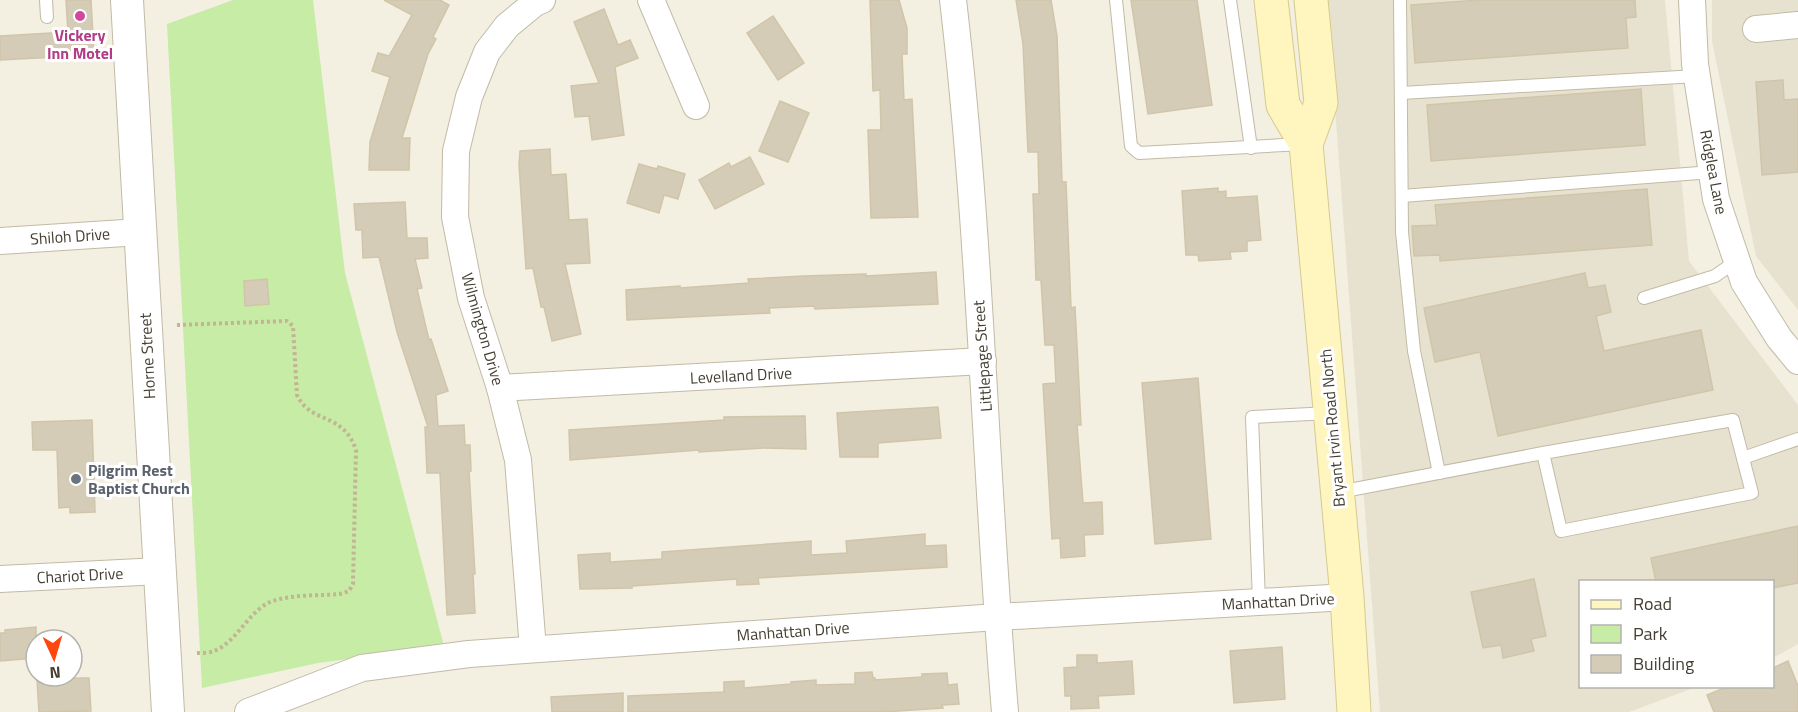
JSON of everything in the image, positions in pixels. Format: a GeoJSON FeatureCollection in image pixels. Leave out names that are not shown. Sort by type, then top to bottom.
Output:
{"type":"FeatureCollection","features":[{"type":"Feature","properties":{"kind":"main road","name":"Bryant Irvin Road North"},"geometry":{"type":"LineString","coordinates":[[1271,0],[1283,105],[1306,144]]}},
{"type":"Feature","properties":{"kind":"main road","name":"Bryant Irvin Road North"},"geometry":{"type":"LineString","coordinates":[[1311,0],[1321,103],[1306,144],[1347,597],[1354,712]]}},
{"type":"Feature","properties":{"kind":"street","name":"Horne Street"},"geometry":{"type":"LineString","coordinates":[[126,0],[168,712]]}},
{"type":"Feature","properties":{"kind":"street","name":"Wilmington Drive"},"geometry":{"type":"LineString","coordinates":[[533,649],[518,460],[500,388],[471,298],[455,217],[456,151],[469,97],[487,52],[507,26],[542,0]]}},
{"type":"Feature","properties":{"kind":"street"},"geometry":{"type":"LineString","coordinates":[[651,0],[696,106]]}},
{"type":"Feature","properties":{"kind":"street","name":"Littlepage Street"},"geometry":{"type":"LineString","coordinates":[[953,0],[963,82],[1005,712]]}},
{"type":"Feature","properties":{"kind":"street","name":"Ridglea Lane"},"geometry":{"type":"LineString","coordinates":[[1692,0],[1697,76],[1716,199],[1744,282],[1779,338],[1798,361]]}},
{"type":"Feature","properties":{"kind":"street"},"geometry":{"type":"LineString","coordinates":[[1756,29],[1798,24]]}},
{"type":"Feature","properties":{"kind":"street","name":"Shiloh Drive"},"geometry":{"type":"LineString","coordinates":[[0,241],[140,232]]}},
{"type":"Feature","properties":{"kind":"street","name":"Levelland Drive"},"geometry":{"type":"LineString","coordinates":[[500,388],[983,361]]}},
{"type":"Feature","properties":{"kind":"street","name":"Chariot Drive"},"geometry":{"type":"LineString","coordinates":[[0,579],[160,571]]}},
{"type":"Feature","properties":{"kind":"street","name":"Manhattan Drive"},"geometry":{"type":"LineString","coordinates":[[248,712],[284,705],[362,668],[469,654],[997,617],[1347,597]]}},
{"type":"Feature","properties":{"kind":"lane"},"geometry":{"type":"LineString","coordinates":[[46,0],[47,17]]}},
{"type":"Feature","properties":{"kind":"lane"},"geometry":{"type":"LineString","coordinates":[[1116,0],[1131,146],[1139,153],[1306,144]]}},
{"type":"Feature","properties":{"kind":"lane"},"geometry":{"type":"LineString","coordinates":[[1230,0],[1251,148]]}},
{"type":"Feature","properties":{"kind":"lane"},"geometry":{"type":"LineString","coordinates":[[1400,0],[1402,232],[1414,351],[1439,473]]}},
{"type":"Feature","properties":{"kind":"lane"},"geometry":{"type":"LineString","coordinates":[[1401,93],[1697,76]]}},
{"type":"Feature","properties":{"kind":"lane"},"geometry":{"type":"LineString","coordinates":[[1402,196],[1712,172]]}},
{"type":"Feature","properties":{"kind":"lane"},"geometry":{"type":"LineString","coordinates":[[1644,298],[1715,276],[1738,260]]}},
{"type":"Feature","properties":{"kind":"lane"},"geometry":{"type":"LineString","coordinates":[[1259,602],[1252,417],[1330,413]]}},
{"type":"Feature","properties":{"kind":"lane"},"geometry":{"type":"LineString","coordinates":[[1338,493],[1543,453],[1733,420],[1752,493],[1561,531],[1543,453]]}},
{"type":"Feature","properties":{"kind":"lane"},"geometry":{"type":"LineString","coordinates":[[1743,458],[1798,439]]}},
{"type":"Feature","properties":{"kind":"path"},"geometry":{"type":"LineString","coordinates":[[177,326],[287,321],[293,326],[297,395],[300,403],[308,410],[343,427],[352,437],[356,450],[353,584],[349,591],[340,594],[282,598],[268,603],[224,645],[215,651],[196,653]]}},
{"type":"Feature","properties":{"kind":"shaded area"},"geometry":{"type":"Polygon","coordinates":[[[1327,0],[1665,0],[1689,261],[1798,405],[1798,644],[1774,657],[1774,580],[1579,580],[1579,688],[1693,688],[1629,712],[1380,712],[1327,0]]]}},
{"type":"Feature","properties":{"kind":"shaded area"},"geometry":{"type":"Polygon","coordinates":[[[1712,0],[1798,0],[1798,310],[1756,256],[1712,41],[1712,0]]]}},
{"type":"Feature","properties":{"kind":"green space"},"geometry":{"type":"Polygon","coordinates":[[[233,0],[313,0],[345,273],[444,646],[318,663],[202,688],[167,24],[233,0]]]}},
{"type":"Feature","properties":{"kind":"building","name":"Vickery Inn Motel"},"geometry":{"type":"Polygon","coordinates":[[[66,0],[91,0],[94,55],[0,60],[0,36],[68,32],[66,0]]]}},
{"type":"Feature","properties":{"kind":"building"},"geometry":{"type":"Polygon","coordinates":[[[384,0],[440,0],[449,5],[433,37],[436,39],[428,54],[402,138],[410,138],[409,170],[369,170],[370,142],[390,77],[372,71],[378,53],[389,56],[412,15],[384,0]]]}},
{"type":"Feature","properties":{"kind":"building"},"geometry":{"type":"Polygon","coordinates":[[[870,0],[899,0],[907,28],[907,54],[902,54],[904,100],[912,99],[918,217],[871,218],[868,130],[881,130],[880,90],[873,91],[870,0]]]}},
{"type":"Feature","properties":{"kind":"building"},"geometry":{"type":"Polygon","coordinates":[[[1016,0],[1051,0],[1057,36],[1062,182],[1066,182],[1071,308],[1075,307],[1081,425],[1077,425],[1083,503],[1102,502],[1103,534],[1084,535],[1085,556],[1061,558],[1060,538],[1052,539],[1043,384],[1056,383],[1054,345],[1045,345],[1041,280],[1036,280],[1033,194],[1039,194],[1038,152],[1028,152],[1023,44],[1016,0]]]}},
{"type":"Feature","properties":{"kind":"building"},"geometry":{"type":"Polygon","coordinates":[[[1131,0],[1197,0],[1212,105],[1148,114],[1131,0]]]}},
{"type":"Feature","properties":{"kind":"building"},"geometry":{"type":"Polygon","coordinates":[[[1479,0],[1635,0],[1636,17],[1626,18],[1628,48],[1415,63],[1411,5],[1479,0]]]}},
{"type":"Feature","properties":{"kind":"building"},"geometry":{"type":"Polygon","coordinates":[[[604,9],[618,45],[630,40],[638,58],[615,67],[624,135],[592,140],[589,116],[575,117],[571,86],[599,83],[574,22],[604,9]]]}},
{"type":"Feature","properties":{"kind":"building"},"geometry":{"type":"Polygon","coordinates":[[[773,16],[804,63],[778,80],[747,33],[773,16]]]}},
{"type":"Feature","properties":{"kind":"building"},"geometry":{"type":"Polygon","coordinates":[[[1783,80],[1784,100],[1798,99],[1798,172],[1762,175],[1756,82],[1783,80]]]}},
{"type":"Feature","properties":{"kind":"building"},"geometry":{"type":"Polygon","coordinates":[[[1641,89],[1645,145],[1431,161],[1427,105],[1641,89]]]}},
{"type":"Feature","properties":{"kind":"building"},"geometry":{"type":"Polygon","coordinates":[[[780,101],[809,113],[788,162],[759,151],[780,101]]]}},
{"type":"Feature","properties":{"kind":"building"},"geometry":{"type":"Polygon","coordinates":[[[550,149],[551,175],[566,174],[569,220],[587,219],[590,263],[565,264],[581,334],[552,341],[544,307],[541,307],[533,268],[526,269],[519,165],[520,151],[550,149]]]}},
{"type":"Feature","properties":{"kind":"building"},"geometry":{"type":"Polygon","coordinates":[[[750,157],[764,184],[715,209],[699,180],[729,163],[731,167],[750,157]]]}},
{"type":"Feature","properties":{"kind":"building"},"geometry":{"type":"Polygon","coordinates":[[[639,164],[657,169],[658,166],[685,174],[678,199],[664,195],[659,213],[627,203],[639,164]]]}},
{"type":"Feature","properties":{"kind":"building"},"geometry":{"type":"Polygon","coordinates":[[[1218,188],[1218,192],[1226,191],[1226,198],[1257,196],[1261,240],[1247,241],[1247,251],[1230,252],[1231,259],[1199,261],[1198,255],[1186,255],[1182,191],[1218,188]]]}},
{"type":"Feature","properties":{"kind":"building"},"geometry":{"type":"Polygon","coordinates":[[[1647,189],[1652,245],[1440,261],[1440,255],[1414,256],[1412,226],[1437,225],[1435,205],[1647,189]]]}},
{"type":"Feature","properties":{"kind":"building"},"geometry":{"type":"Polygon","coordinates":[[[405,202],[407,238],[427,238],[428,258],[415,259],[422,288],[417,289],[429,340],[431,339],[448,391],[436,395],[438,426],[464,425],[465,445],[470,445],[475,613],[447,615],[440,473],[427,473],[425,427],[428,427],[397,332],[379,257],[363,258],[362,230],[356,230],[354,204],[405,202]]]}},
{"type":"Feature","properties":{"kind":"building"},"geometry":{"type":"Polygon","coordinates":[[[936,272],[938,304],[815,309],[814,306],[769,308],[770,313],[627,320],[626,290],[749,283],[748,279],[936,272]]]}},
{"type":"Feature","properties":{"kind":"building"},"geometry":{"type":"Polygon","coordinates":[[[1585,273],[1588,288],[1605,285],[1611,312],[1596,316],[1604,351],[1701,330],[1713,390],[1498,436],[1480,352],[1435,362],[1424,308],[1585,273]]]}},
{"type":"Feature","properties":{"kind":"building"},"geometry":{"type":"Polygon","coordinates":[[[267,279],[269,304],[245,306],[244,281],[267,279]]]}},
{"type":"Feature","properties":{"kind":"building"},"geometry":{"type":"Polygon","coordinates":[[[1198,378],[1211,539],[1155,544],[1142,383],[1198,378]]]}},
{"type":"Feature","properties":{"kind":"building"},"geometry":{"type":"Polygon","coordinates":[[[938,407],[941,438],[878,443],[878,457],[840,457],[837,413],[938,407]]]}},
{"type":"Feature","properties":{"kind":"building"},"geometry":{"type":"Polygon","coordinates":[[[805,416],[806,449],[764,448],[699,452],[699,450],[570,460],[569,430],[724,420],[724,417],[805,416]]]}},
{"type":"Feature","properties":{"kind":"building","name":"Pilgrim Rest Baptist Church"},"geometry":{"type":"Polygon","coordinates":[[[92,420],[95,512],[70,513],[70,507],[59,508],[57,450],[33,450],[32,422],[92,420]]]}},
{"type":"Feature","properties":{"kind":"building"},"geometry":{"type":"Polygon","coordinates":[[[1798,526],[1798,583],[1774,588],[1774,580],[1656,580],[1651,558],[1798,526]]]}},
{"type":"Feature","properties":{"kind":"building"},"geometry":{"type":"Polygon","coordinates":[[[925,534],[925,546],[946,545],[947,567],[758,578],[759,584],[737,585],[737,579],[632,586],[632,588],[580,589],[578,555],[610,553],[610,562],[662,559],[662,552],[811,541],[811,555],[847,553],[846,541],[925,534]]]}},
{"type":"Feature","properties":{"kind":"building"},"geometry":{"type":"Polygon","coordinates":[[[1534,579],[1546,636],[1531,639],[1534,651],[1503,658],[1501,645],[1483,648],[1471,592],[1534,579]]]}},
{"type":"Feature","properties":{"kind":"building"},"geometry":{"type":"Polygon","coordinates":[[[24,628],[24,659],[0,661],[0,633],[5,633],[5,630],[24,628]]]}},
{"type":"Feature","properties":{"kind":"building"},"geometry":{"type":"Polygon","coordinates":[[[1282,647],[1285,699],[1234,703],[1230,651],[1282,647]]]}},
{"type":"Feature","properties":{"kind":"building"},"geometry":{"type":"Polygon","coordinates":[[[1077,655],[1097,655],[1097,663],[1132,661],[1134,694],[1098,696],[1099,708],[1071,709],[1071,696],[1065,696],[1064,668],[1077,667],[1077,655]]]}},
{"type":"Feature","properties":{"kind":"building"},"geometry":{"type":"Polygon","coordinates":[[[1788,661],[1798,686],[1798,712],[1714,712],[1707,695],[1724,688],[1774,688],[1774,668],[1788,661]]]}},
{"type":"Feature","properties":{"kind":"building"},"geometry":{"type":"Polygon","coordinates":[[[872,672],[875,680],[947,673],[948,685],[957,684],[959,704],[942,705],[943,708],[883,712],[628,712],[628,696],[724,692],[724,682],[744,681],[744,688],[816,680],[816,685],[855,684],[855,673],[872,672]]]}},
{"type":"Feature","properties":{"kind":"building"},"geometry":{"type":"Polygon","coordinates":[[[84,678],[89,678],[91,711],[39,712],[38,688],[84,688],[84,678]]]}},
{"type":"Feature","properties":{"kind":"building"},"geometry":{"type":"Polygon","coordinates":[[[623,693],[623,712],[552,712],[551,697],[623,693]]]}},
{"type":"Feature","properties":{"kind":"place","name":"Vickery Inn Motel"},"geometry":{"type":"Point","coordinates":[80,16]}},
{"type":"Feature","properties":{"kind":"place","name":"Pilgrim Rest Baptist Church"},"geometry":{"type":"Point","coordinates":[76,479]}}]}
